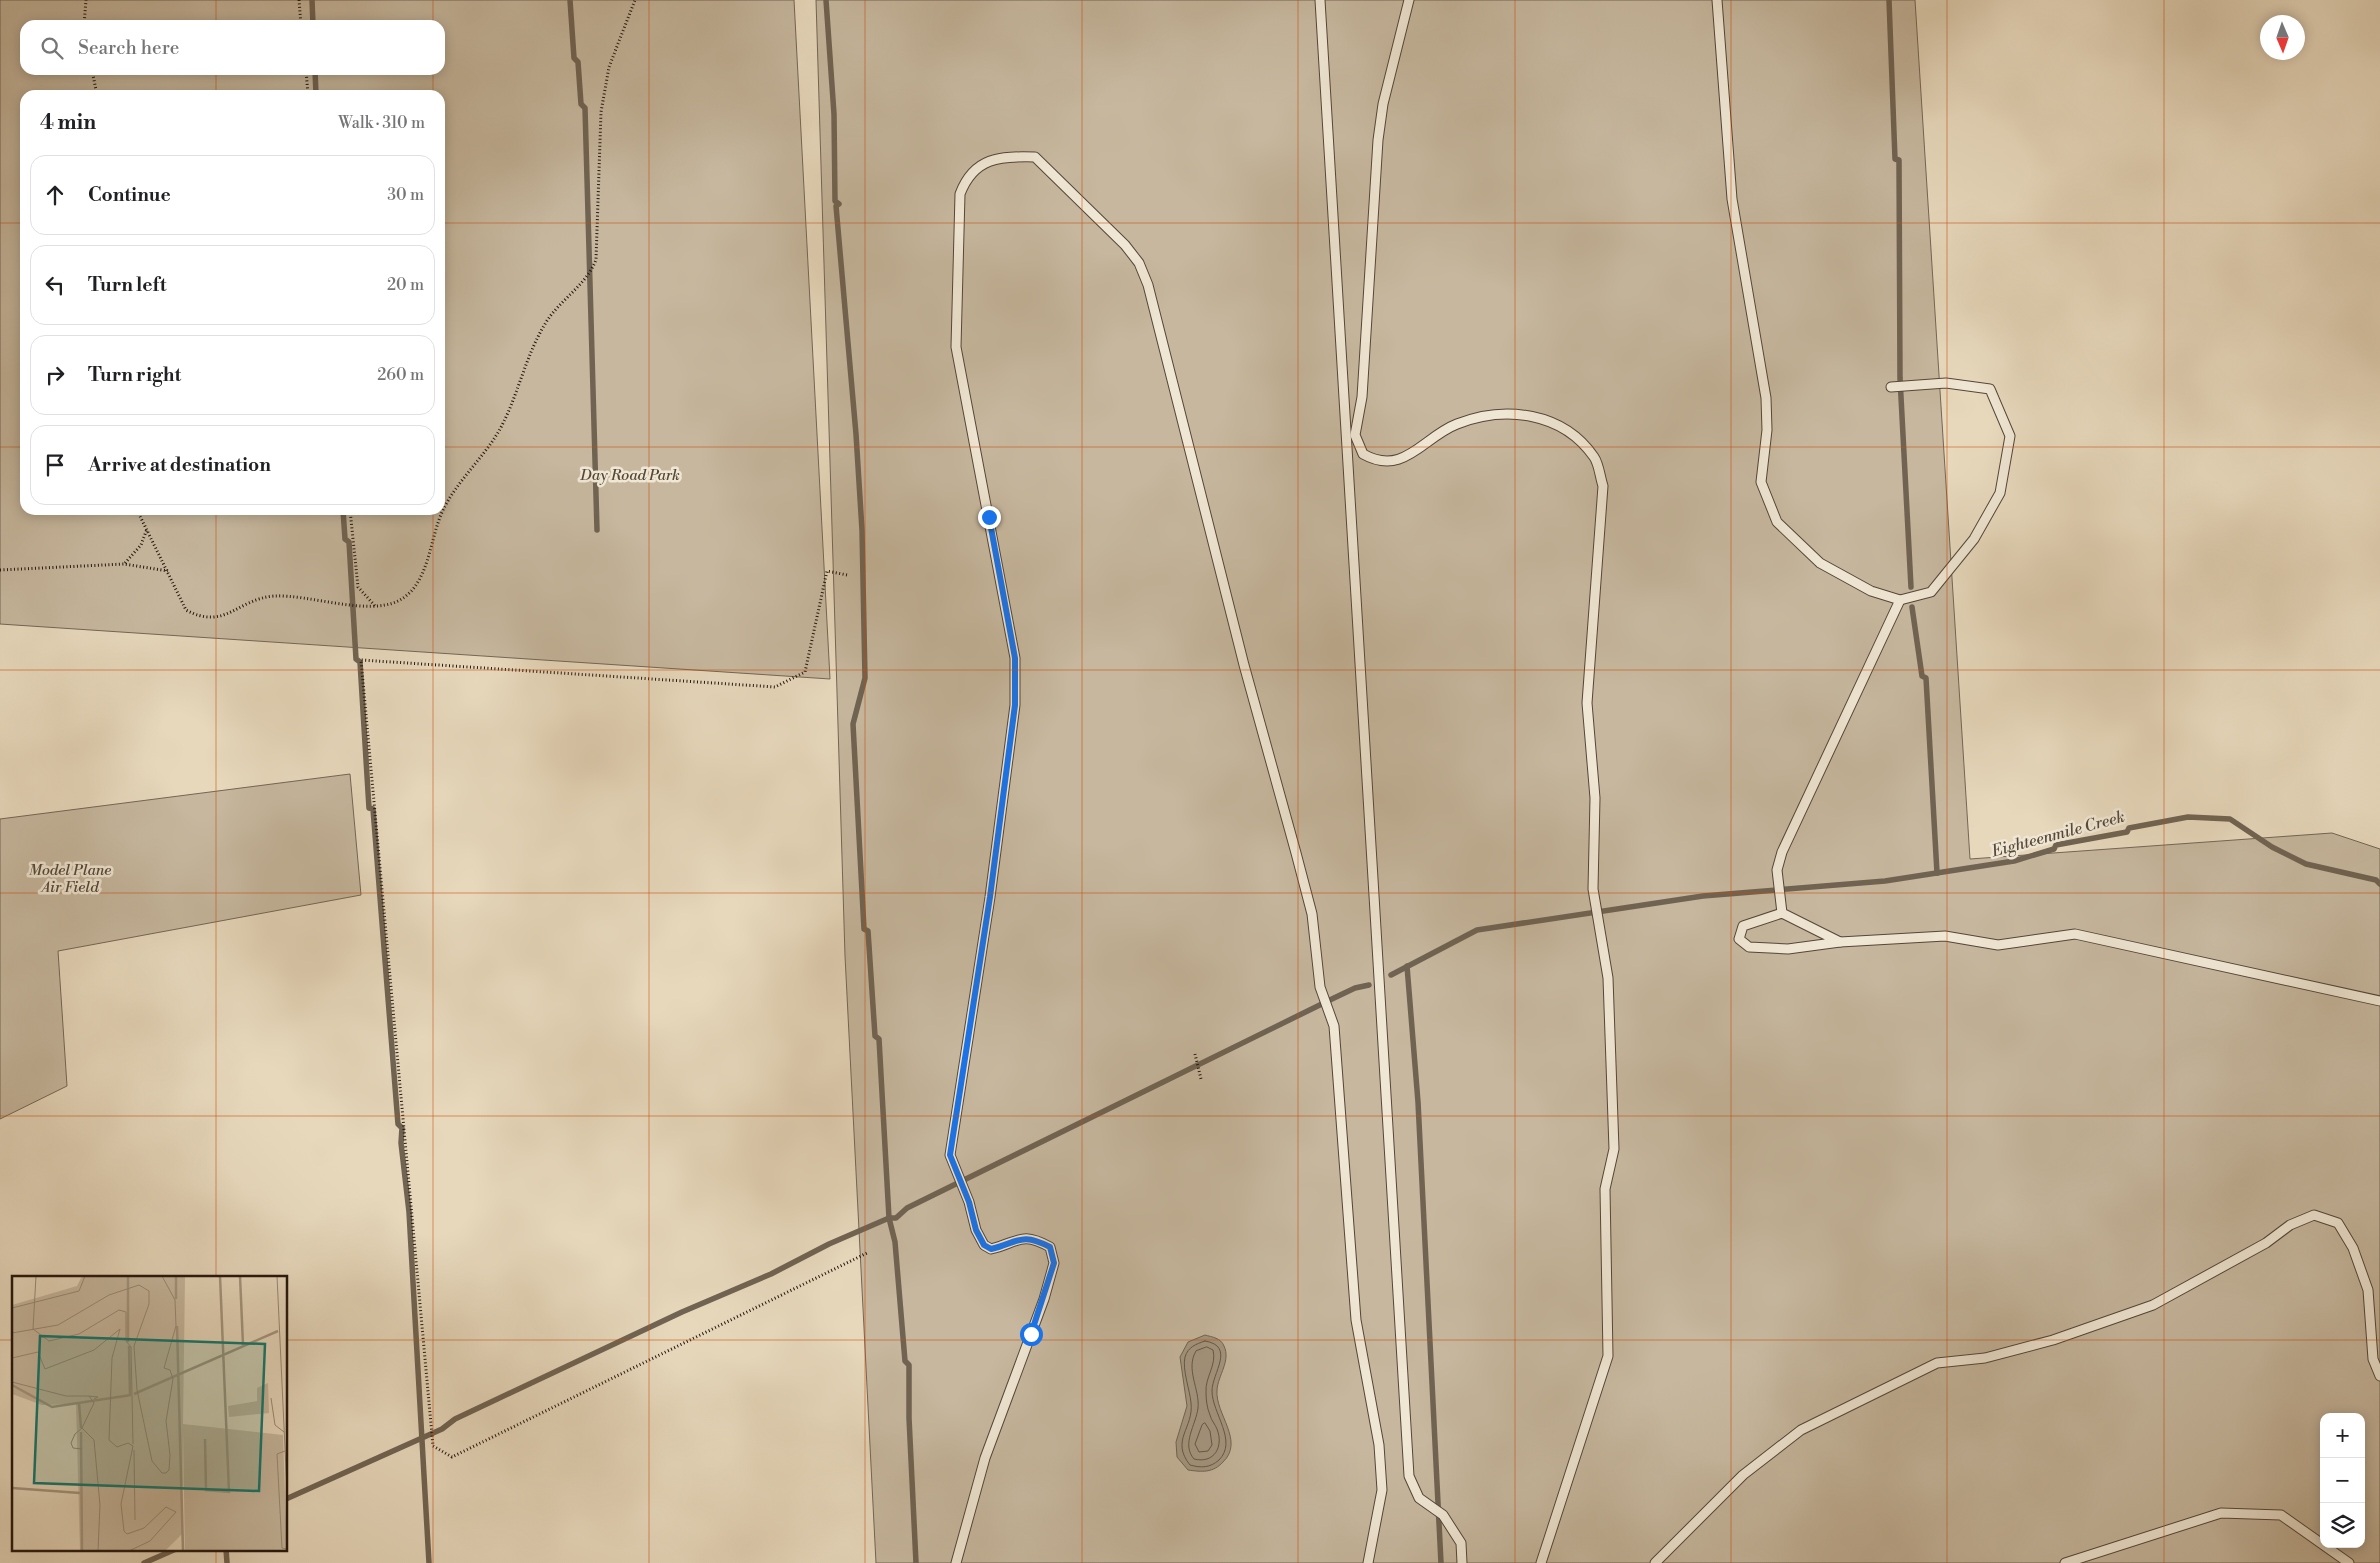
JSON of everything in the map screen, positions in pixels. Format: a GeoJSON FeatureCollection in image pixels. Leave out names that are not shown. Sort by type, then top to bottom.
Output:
{"type":"FeatureCollection","features":[{"type":"Feature","properties":{"kind":"lane"},"geometry":{"type":"LineString","coordinates":[[1320,0],[1409,1476],[1419,1498],[1444,1515],[1461,1542],[1462,1563]]}},
{"type":"Feature","properties":{"kind":"lane"},"geometry":{"type":"LineString","coordinates":[[1409,0],[1383,104],[1378,140],[1362,397],[1355,434],[1363,454],[1376,461],[1407,457],[1455,424],[1484,415],[1516,413],[1549,421],[1576,435],[1595,458],[1603,486],[1587,702],[1595,798],[1594,894],[1608,978],[1614,1149],[1605,1189],[1608,1356],[1541,1563]]}},
{"type":"Feature","properties":{"kind":"lane"},"geometry":{"type":"LineString","coordinates":[[1717,0],[1732,199],[1766,398],[1768,430],[1761,482],[1777,522],[1820,563],[1871,591],[1900,600],[1931,592],[1974,540],[2000,493],[2010,436],[1990,389],[1946,383],[1891,387]]}},
{"type":"Feature","properties":{"kind":"lane"},"geometry":{"type":"LineString","coordinates":[[956,1563],[985,1458],[1044,1299],[1054,1263],[1050,1247],[1033,1238],[1013,1240],[991,1249],[984,1245],[976,1230],[964,1190],[950,1155],[990,897],[1015,705],[1015,658],[1008,613],[965,402],[956,347],[960,194],[966,177],[978,167],[995,159],[1035,157],[1125,245],[1139,263],[1148,285],[1242,655],[1312,914],[1320,990],[1334,1026],[1356,1320],[1379,1445],[1382,1490],[1368,1563]]}},
{"type":"Feature","properties":{"kind":"lane"},"geometry":{"type":"LineString","coordinates":[[1782,913],[1777,870],[1782,852],[1900,600]]}},
{"type":"Feature","properties":{"kind":"lane"},"geometry":{"type":"LineString","coordinates":[[1840,942],[1782,913],[1743,926],[1739,940],[1749,947],[1788,949],[1840,942],[1945,936],[1998,945],[2075,934],[2380,1001]]}},
{"type":"Feature","properties":{"kind":"lane"},"geometry":{"type":"LineString","coordinates":[[1654,1563],[1743,1475],[1802,1430],[1937,1363],[1985,1358],[2053,1340],[2153,1305],[2266,1243],[2290,1225],[2314,1215],[2338,1224],[2353,1248],[2368,1290],[2373,1359],[2380,1376]]}},
{"type":"Feature","properties":{"kind":"lane"},"geometry":{"type":"LineString","coordinates":[[2065,1563],[2221,1513],[2281,1514],[2349,1563]]}},
{"type":"Feature","properties":{"kind":"path"},"geometry":{"type":"LineString","coordinates":[[84,20],[86,0]]}},
{"type":"Feature","properties":{"kind":"path"},"geometry":{"type":"LineString","coordinates":[[299,0],[301,20]]}},
{"type":"Feature","properties":{"kind":"path"},"geometry":{"type":"LineString","coordinates":[[445,505],[501,428],[533,345],[546,322],[590,276],[596,260],[601,112],[609,67],[635,0]]}},
{"type":"Feature","properties":{"kind":"path"},"geometry":{"type":"LineString","coordinates":[[93,75],[96,90]]}},
{"type":"Feature","properties":{"kind":"path"},"geometry":{"type":"LineString","coordinates":[[306,75],[308,90]]}},
{"type":"Feature","properties":{"kind":"path"},"geometry":{"type":"LineString","coordinates":[[140,515],[169,571],[186,610],[200,618],[216,618],[250,603],[274,596],[376,607],[398,601],[419,583],[442,515]]}},
{"type":"Feature","properties":{"kind":"path"},"geometry":{"type":"LineString","coordinates":[[351,515],[358,587],[376,607]]}},
{"type":"Feature","properties":{"kind":"path"},"geometry":{"type":"LineString","coordinates":[[124,564],[142,545],[147,529]]}},
{"type":"Feature","properties":{"kind":"path"},"geometry":{"type":"LineString","coordinates":[[0,570],[124,564],[169,571]]}},
{"type":"Feature","properties":{"kind":"path"},"geometry":{"type":"LineString","coordinates":[[848,575],[827,571],[805,672],[775,687],[361,660],[434,1446],[452,1457],[867,1252]]}},
{"type":"Feature","properties":{"kind":"path"},"geometry":{"type":"LineString","coordinates":[[1195,1054],[1201,1079]]}},
{"type":"Feature","properties":{"kind":"green space","name":"Day Road Park"},"geometry":{"type":"Polygon","coordinates":[[[0,0],[794,0],[830,679],[0,624],[0,0]]]}},
{"type":"Feature","properties":{"kind":"green space"},"geometry":{"type":"Polygon","coordinates":[[[816,0],[1915,0],[1970,859],[2332,833],[2380,849],[2380,1563],[876,1563],[845,956],[816,0]]]}},
{"type":"Feature","properties":{"kind":"green space","name":"Model Plane Air Field"},"geometry":{"type":"Polygon","coordinates":[[[350,774],[361,895],[58,951],[67,1086],[0,1119],[0,819],[350,774]]]}},
{"type":"Feature","properties":{"kind":"water"},"geometry":{"type":"Polygon","coordinates":[[[1205,1335],[1221,1341],[1226,1352],[1225,1363],[1217,1390],[1220,1408],[1228,1427],[1231,1445],[1229,1454],[1219,1466],[1207,1471],[1198,1471],[1188,1470],[1177,1457],[1176,1442],[1187,1406],[1180,1357],[1188,1342],[1205,1335]]]}},
{"type":"Feature","properties":{"kind":"waterway"},"geometry":{"type":"LineString","coordinates":[[312,0],[313,20]]}},
{"type":"Feature","properties":{"kind":"waterway"},"geometry":{"type":"LineString","coordinates":[[570,0],[574,58],[578,62],[581,104],[585,108],[597,530]]}},
{"type":"Feature","properties":{"kind":"waterway"},"geometry":{"type":"LineString","coordinates":[[826,0],[834,114],[835,201],[839,204],[836,206],[856,434],[862,530],[865,678],[853,724],[864,929],[868,931],[875,1036],[879,1039],[889,1218],[895,1242],[905,1361],[909,1365],[909,1418],[916,1563]]}},
{"type":"Feature","properties":{"kind":"waterway"},"geometry":{"type":"LineString","coordinates":[[1889,0],[1895,159],[1899,160],[1900,378],[1911,587]]}},
{"type":"Feature","properties":{"kind":"waterway"},"geometry":{"type":"LineString","coordinates":[[315,75],[316,90]]}},
{"type":"Feature","properties":{"kind":"waterway"},"geometry":{"type":"LineString","coordinates":[[343,515],[345,539],[349,542],[356,659],[360,662],[369,808],[373,809],[398,1124],[402,1128],[401,1143],[409,1212],[429,1563]]}},
{"type":"Feature","properties":{"kind":"waterway"},"geometry":{"type":"LineString","coordinates":[[1912,607],[1922,676],[1926,678],[1937,873]]}},
{"type":"Feature","properties":{"kind":"waterway","name":"Eighteenmile Creek"},"geometry":{"type":"LineString","coordinates":[[1391,975],[1477,930],[1703,896],[1885,881],[2014,861],[2054,849],[2056,845],[2127,832],[2129,828],[2188,817],[2230,819],[2272,847],[2306,864],[2376,880],[2380,884]]}},
{"type":"Feature","properties":{"kind":"waterway"},"geometry":{"type":"LineString","coordinates":[[1407,966],[1418,1102],[1441,1563]]}},
{"type":"Feature","properties":{"kind":"waterway"},"geometry":{"type":"LineString","coordinates":[[288,1498],[442,1429],[455,1419],[682,1312],[771,1274],[829,1244],[889,1218],[896,1218],[907,1208],[1334,998],[1355,988],[1369,985]]}},
{"type":"Feature","properties":{"kind":"waterway"},"geometry":{"type":"LineString","coordinates":[[144,1563],[174,1550]]}},
{"type":"Feature","properties":{"kind":"waterway"},"geometry":{"type":"LineString","coordinates":[[226,1550],[227,1563]]}},
{"type":"Feature","properties":{"kind":"route"},"geometry":{"type":"LineString","coordinates":[[989,517],[1015,658],[1015,705],[990,897],[950,1155],[969,1202],[976,1230],[984,1245],[991,1249],[1003,1246],[1013,1240],[1033,1238],[1050,1247],[1054,1263],[1044,1299],[1031,1334]]}}]}
